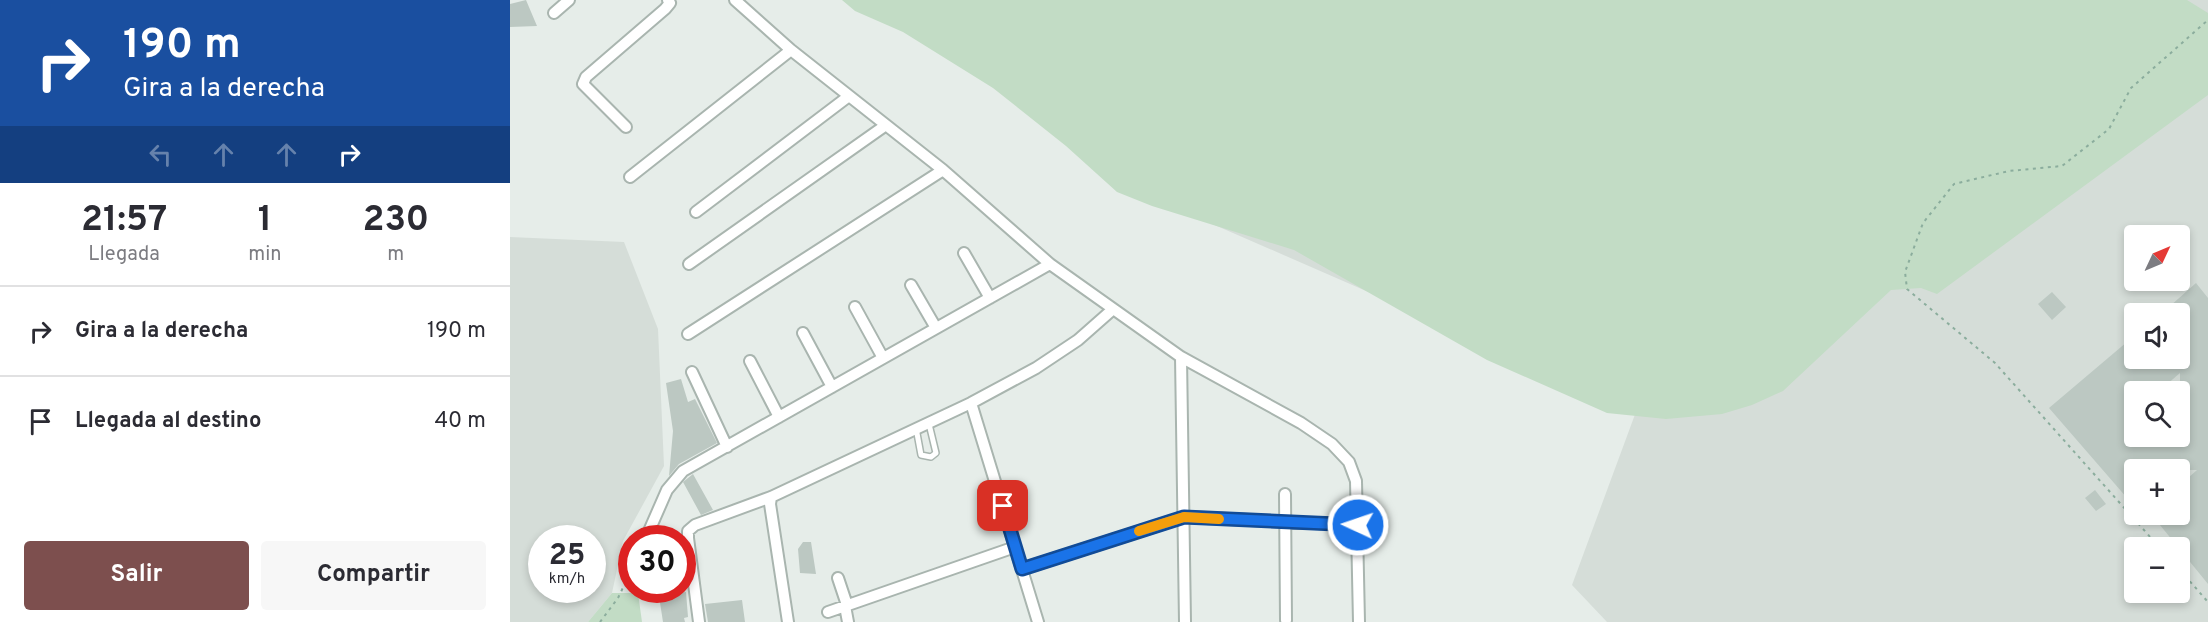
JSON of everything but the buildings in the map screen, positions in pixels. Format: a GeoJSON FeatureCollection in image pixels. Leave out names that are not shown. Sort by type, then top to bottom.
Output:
{"type":"FeatureCollection","features":[{"type":"Feature","properties":{"kind":"street"},"geometry":{"type":"LineString","coordinates":[[554,13],[568,0]]}},
{"type":"Feature","properties":{"kind":"street"},"geometry":{"type":"LineString","coordinates":[[626,127],[583,84],[586,77],[665,9],[670,3],[668,0]]}},
{"type":"Feature","properties":{"kind":"street"},"geometry":{"type":"LineString","coordinates":[[735,0],[791,50],[943,170],[1050,264],[1181,357],[1302,423],[1332,444],[1349,462],[1356,481],[1359,622]]}},
{"type":"Feature","properties":{"kind":"street"},"geometry":{"type":"LineString","coordinates":[[630,177],[791,50]]}},
{"type":"Feature","properties":{"kind":"street"},"geometry":{"type":"LineString","coordinates":[[696,212],[849,96]]}},
{"type":"Feature","properties":{"kind":"street"},"geometry":{"type":"LineString","coordinates":[[689,264],[886,125]]}},
{"type":"Feature","properties":{"kind":"street"},"geometry":{"type":"LineString","coordinates":[[688,334],[943,170]]}},
{"type":"Feature","properties":{"kind":"street"},"geometry":{"type":"LineString","coordinates":[[964,253],[990,298]]}},
{"type":"Feature","properties":{"kind":"street"},"geometry":{"type":"LineString","coordinates":[[651,525],[673,480],[779,417],[1050,264]]}},
{"type":"Feature","properties":{"kind":"street"},"geometry":{"type":"LineString","coordinates":[[911,285],[936,328]]}},
{"type":"Feature","properties":{"kind":"street"},"geometry":{"type":"LineString","coordinates":[[855,307],[883,358]]}},
{"type":"Feature","properties":{"kind":"street"},"geometry":{"type":"LineString","coordinates":[[699,622],[688,531],[695,525],[771,497],[971,403],[1036,368],[1078,340],[1112,310]]}},
{"type":"Feature","properties":{"kind":"street"},"geometry":{"type":"LineString","coordinates":[[802,333],[832,387]]}},
{"type":"Feature","properties":{"kind":"street"},"geometry":{"type":"LineString","coordinates":[[1181,357],[1185,622]]}},
{"type":"Feature","properties":{"kind":"street"},"geometry":{"type":"LineString","coordinates":[[750,361],[779,417]]}},
{"type":"Feature","properties":{"kind":"street"},"geometry":{"type":"LineString","coordinates":[[692,372],[727,447]]}},
{"type":"Feature","properties":{"kind":"street"},"geometry":{"type":"LineString","coordinates":[[971,403],[1038,622]]}},
{"type":"Feature","properties":{"kind":"street"},"geometry":{"type":"LineString","coordinates":[[1286,494],[1286,620]]}},
{"type":"Feature","properties":{"kind":"street"},"geometry":{"type":"LineString","coordinates":[[771,497],[788,622]]}},
{"type":"Feature","properties":{"kind":"street"},"geometry":{"type":"LineString","coordinates":[[1022,569],[1184,517],[1358,525]]}},
{"type":"Feature","properties":{"kind":"street"},"geometry":{"type":"LineString","coordinates":[[828,612],[1015,547]]}},
{"type":"Feature","properties":{"kind":"street"},"geometry":{"type":"LineString","coordinates":[[838,578],[848,622]]}},
{"type":"Feature","properties":{"kind":"lane"},"geometry":{"type":"LineString","coordinates":[[916,428],[921,455],[934,456],[936,453],[929,422]]}},
{"type":"Feature","properties":{"kind":"path"},"geometry":{"type":"LineString","coordinates":[[2150,537],[1995,363],[1907,289],[1905,272],[1923,223],[1954,184],[2009,171],[2062,166],[2109,129],[2131,88],[2208,20]]}},
{"type":"Feature","properties":{"kind":"path"},"geometry":{"type":"LineString","coordinates":[[2190,581],[2208,602]]}},
{"type":"Feature","properties":{"kind":"path"},"geometry":{"type":"LineString","coordinates":[[600,622],[618,598]]}},
{"type":"Feature","properties":{"kind":"shaded area"},"geometry":{"type":"Polygon","coordinates":[[[954,0],[2208,0],[2208,622],[1607,622],[1572,585],[1637,409],[1100,175],[954,0]]]}},
{"type":"Feature","properties":{"kind":"shaded area"},"geometry":{"type":"Polygon","coordinates":[[[510,237],[624,242],[658,329],[664,466],[632,525],[618,525],[618,565],[612,593],[606,600],[606,525],[528,525],[528,603],[604,603],[588,622],[510,622],[510,237]]]}},
{"type":"Feature","properties":{"kind":"green space"},"geometry":{"type":"Polygon","coordinates":[[[842,0],[2187,0],[2208,13],[2208,95],[1937,294],[1921,288],[1891,290],[1783,391],[1752,405],[1722,414],[1666,419],[1607,413],[1487,360],[1294,250],[1152,206],[1117,192],[1066,146],[993,88],[903,32],[855,11],[842,0]]]}},
{"type":"Feature","properties":{"kind":"green space"},"geometry":{"type":"Polygon","coordinates":[[[612,593],[618,593],[618,603],[639,603],[642,622],[588,622],[612,593]]]}},
{"type":"Feature","properties":{"kind":"slow traffic"},"geometry":{"type":"LineString","coordinates":[[1139,531],[1184,517],[1219,519]]}},
{"type":"Feature","properties":{"kind":"route"},"geometry":{"type":"LineString","coordinates":[[1003,506],[1022,569],[1184,517],[1358,525]]}}]}
